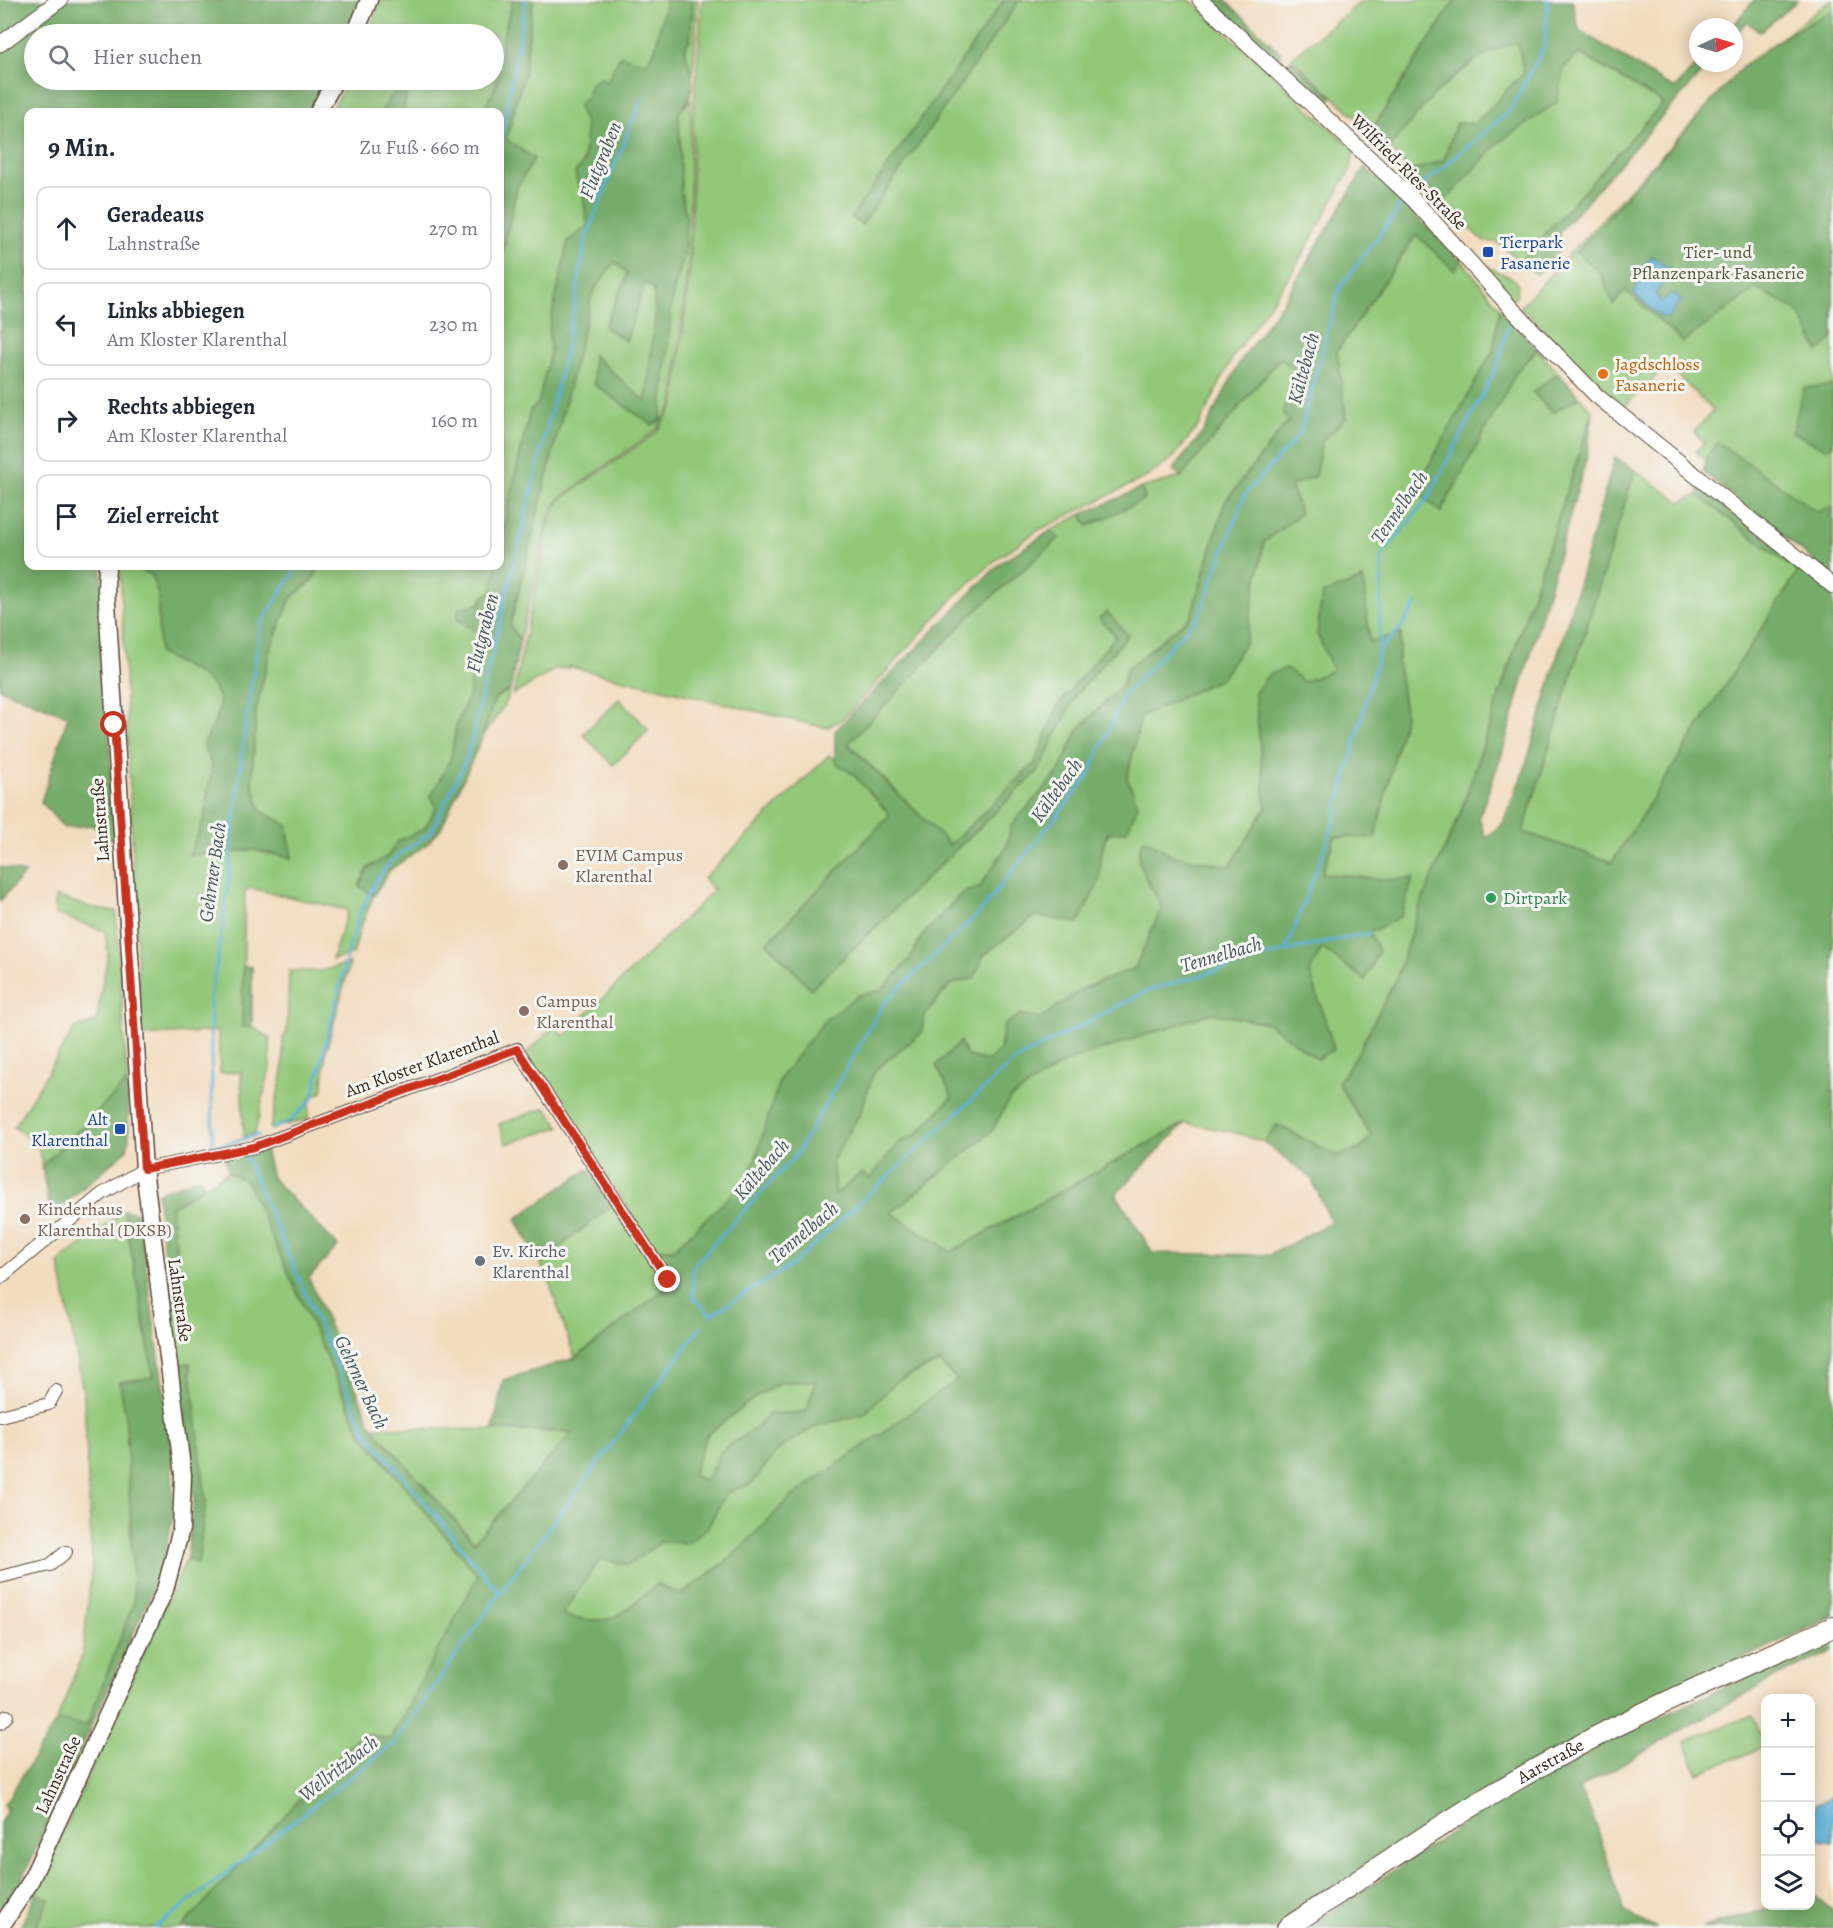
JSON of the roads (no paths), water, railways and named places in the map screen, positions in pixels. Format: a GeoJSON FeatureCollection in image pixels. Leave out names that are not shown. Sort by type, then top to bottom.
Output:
{"type":"FeatureCollection","features":[{"type":"Feature","properties":{"kind":"main road"},"geometry":{"type":"LineString","coordinates":[[359,24],[369,0]]}},
{"type":"Feature","properties":{"kind":"main road"},"geometry":{"type":"LineString","coordinates":[[320,108],[329,90]]}},
{"type":"Feature","properties":{"kind":"main road","name":"Lahnstraße"},"geometry":{"type":"LineString","coordinates":[[0,1928],[29,1884],[165,1590],[179,1544],[183,1515],[183,1475],[144,1169],[106,600],[107,570]]}},
{"type":"Feature","properties":{"kind":"main road","name":"Aarstraße"},"geometry":{"type":"LineString","coordinates":[[1287,1928],[1450,1820],[1559,1755],[1667,1701],[1833,1627]]}},
{"type":"Feature","properties":{"kind":"street"},"geometry":{"type":"LineString","coordinates":[[27,24],[60,0]]}},
{"type":"Feature","properties":{"kind":"street","name":"Wilfried-Ries-Straße"},"geometry":{"type":"LineString","coordinates":[[1200,0],[1414,200],[1511,308],[1597,396],[1833,586]]}},
{"type":"Feature","properties":{"kind":"street"},"geometry":{"type":"LineString","coordinates":[[0,44],[24,26]]}},
{"type":"Feature","properties":{"kind":"street","name":"Am Kloster Klarenthal"},"geometry":{"type":"LineString","coordinates":[[144,1169],[254,1147],[517,1049],[668,1280]]}},
{"type":"Feature","properties":{"kind":"street"},"geometry":{"type":"LineString","coordinates":[[0,1278],[102,1194],[144,1169]]}},
{"type":"Feature","properties":{"kind":"street"},"geometry":{"type":"LineString","coordinates":[[0,1416],[49,1404],[56,1391]]}},
{"type":"Feature","properties":{"kind":"street"},"geometry":{"type":"LineString","coordinates":[[0,1577],[50,1565],[66,1552]]}},
{"type":"Feature","properties":{"kind":"water"},"geometry":{"type":"Polygon","coordinates":[[[1652,256],[1670,267],[1668,278],[1655,293],[1661,302],[1674,293],[1681,300],[1668,318],[1658,315],[1634,294],[1640,273],[1652,256]]]}},
{"type":"Feature","properties":{"kind":"water"},"geometry":{"type":"Polygon","coordinates":[[[1833,1796],[1833,1843],[1821,1840],[1815,1830],[1816,1805],[1833,1796]]]}},
{"type":"Feature","properties":{"kind":"waterway","name":"Gehrner Bach"},"geometry":{"type":"LineString","coordinates":[[504,123],[526,0]]}},
{"type":"Feature","properties":{"kind":"waterway","name":"Kältebach"},"geometry":{"type":"LineString","coordinates":[[1421,186],[1510,111],[1544,47],[1548,0]]}},
{"type":"Feature","properties":{"kind":"waterway","name":"Flutgraben"},"geometry":{"type":"LineString","coordinates":[[273,1129],[290,1121],[312,1100],[350,945],[360,913],[376,881],[391,861],[431,832],[467,758],[565,354],[587,235],[642,98]]}},
{"type":"Feature","properties":{"kind":"waterway","name":"Tennelbach"},"geometry":{"type":"LineString","coordinates":[[1402,204],[1339,289],[1300,434],[1245,494],[1199,616],[1124,695],[1088,777],[979,913],[884,1003],[796,1155],[693,1266],[693,1297],[711,1315],[793,1264],[1015,1060],[1149,990],[1286,951],[1334,823],[1379,651],[1382,555],[1427,500],[1497,367],[1508,326]]}},
{"type":"Feature","properties":{"kind":"waterway","name":"Gehrner Bach"},"geometry":{"type":"LineString","coordinates":[[258,1135],[213,1147],[210,1000],[224,920],[244,735],[261,624],[295,570]]}},
{"type":"Feature","properties":{"kind":"waterway"},"geometry":{"type":"LineString","coordinates":[[1379,650],[1401,628],[1417,603]]}},
{"type":"Feature","properties":{"kind":"waterway"},"geometry":{"type":"LineString","coordinates":[[1286,951],[1369,933]]}},
{"type":"Feature","properties":{"kind":"waterway","name":"Gehrner Bach"},"geometry":{"type":"LineString","coordinates":[[245,1155],[366,1432],[500,1593]]}},
{"type":"Feature","properties":{"kind":"waterway","name":"Wellritzbach"},"geometry":{"type":"LineString","coordinates":[[155,1928],[394,1744],[500,1593],[701,1327]]}},
{"type":"Feature","properties":{"kind":"place","name":"Tierpark Fasanerie"},"geometry":{"type":"Point","coordinates":[1488,252]}},
{"type":"Feature","properties":{"kind":"place","name":"Jagdschloss Fasanerie"},"geometry":{"type":"Point","coordinates":[1603,374]}},
{"type":"Feature","properties":{"kind":"place","name":"EVIM Campus Klarenthal"},"geometry":{"type":"Point","coordinates":[563,865]}},
{"type":"Feature","properties":{"kind":"place","name":"Dirtpark"},"geometry":{"type":"Point","coordinates":[1491,898]}},
{"type":"Feature","properties":{"kind":"place","name":"Campus Klarenthal"},"geometry":{"type":"Point","coordinates":[524,1011]}},
{"type":"Feature","properties":{"kind":"place","name":"Alt Klarenthal"},"geometry":{"type":"Point","coordinates":[120,1129]}},
{"type":"Feature","properties":{"kind":"place","name":"Kinderhaus Klarenthal (DKSB)"},"geometry":{"type":"Point","coordinates":[25,1219]}},
{"type":"Feature","properties":{"kind":"place","name":"Ev. Kirche Klarenthal"},"geometry":{"type":"Point","coordinates":[480,1261]}},
{"type":"Feature","properties":{"kind":"park label","name":"Tier- und Pflanzenpark Fasanerie"},"geometry":{"type":"Point","coordinates":[1718,262]}}]}
